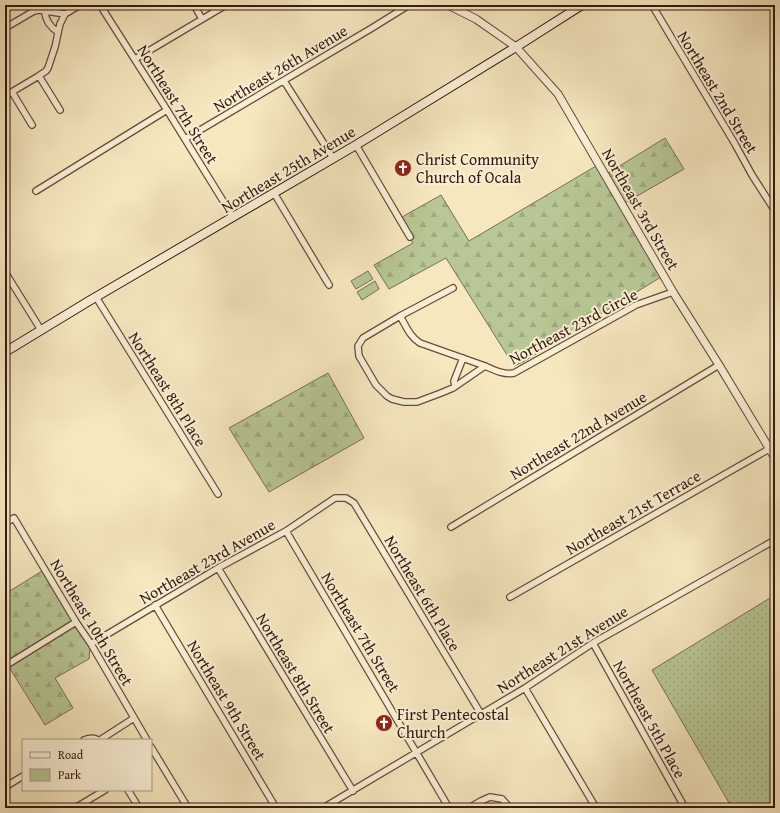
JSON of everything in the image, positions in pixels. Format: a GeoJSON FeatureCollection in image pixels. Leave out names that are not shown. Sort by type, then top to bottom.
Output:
{"type":"FeatureCollection","features":[{"type":"Feature","properties":{"kind":"main road","name":"Northeast 25th Avenue"},"geometry":{"type":"LineString","coordinates":[[5,352],[356,145],[582,5]]}},
{"type":"Feature","properties":{"kind":"street"},"geometry":{"type":"LineString","coordinates":[[5,96],[46,71],[55,47],[60,24],[65,14],[80,5]]}},
{"type":"Feature","properties":{"kind":"street","name":"Northeast 7th Street"},"geometry":{"type":"LineString","coordinates":[[100,5],[233,217]]}},
{"type":"Feature","properties":{"kind":"street"},"geometry":{"type":"LineString","coordinates":[[194,5],[202,19]]}},
{"type":"Feature","properties":{"kind":"street"},"geometry":{"type":"LineString","coordinates":[[135,59],[226,5]]}},
{"type":"Feature","properties":{"kind":"street","name":"Northeast 26th Avenue"},"geometry":{"type":"LineString","coordinates":[[185,139],[409,5]]}},
{"type":"Feature","properties":{"kind":"street","name":"Northeast 3rd Street"},"geometry":{"type":"LineString","coordinates":[[448,5],[476,19],[516,47],[558,94],[673,292],[775,458]]}},
{"type":"Feature","properties":{"kind":"street","name":"Northeast 2nd Street"},"geometry":{"type":"LineString","coordinates":[[652,5],[752,175],[775,211]]}},
{"type":"Feature","properties":{"kind":"street"},"geometry":{"type":"LineString","coordinates":[[5,28],[34,11],[39,10],[65,14]]}},
{"type":"Feature","properties":{"kind":"street"},"geometry":{"type":"LineString","coordinates":[[45,11],[45,15],[53,29],[58,32]]}},
{"type":"Feature","properties":{"kind":"street"},"geometry":{"type":"LineString","coordinates":[[39,76],[60,110]]}},
{"type":"Feature","properties":{"kind":"street"},"geometry":{"type":"LineString","coordinates":[[284,81],[333,158]]}},
{"type":"Feature","properties":{"kind":"street"},"geometry":{"type":"LineString","coordinates":[[12,92],[32,125]]}},
{"type":"Feature","properties":{"kind":"street"},"geometry":{"type":"LineString","coordinates":[[36,191],[167,110]]}},
{"type":"Feature","properties":{"kind":"street"},"geometry":{"type":"LineString","coordinates":[[356,145],[410,237]]}},
{"type":"Feature","properties":{"kind":"street"},"geometry":{"type":"LineString","coordinates":[[274,193],[329,285]]}},
{"type":"Feature","properties":{"kind":"street"},"geometry":{"type":"LineString","coordinates":[[5,272],[41,330]]}},
{"type":"Feature","properties":{"kind":"street"},"geometry":{"type":"LineString","coordinates":[[454,288],[400,316],[363,338],[359,342],[359,356],[376,385],[383,393],[392,399],[410,403],[417,402],[456,386],[485,366]]}},
{"type":"Feature","properties":{"kind":"street","name":"Northeast 23rd Circle"},"geometry":{"type":"LineString","coordinates":[[400,316],[411,334],[420,343],[502,373],[510,374],[636,305],[673,292]]}},
{"type":"Feature","properties":{"kind":"street","name":"Northeast 8th Place"},"geometry":{"type":"LineString","coordinates":[[96,297],[218,494]]}},
{"type":"Feature","properties":{"kind":"street"},"geometry":{"type":"LineString","coordinates":[[456,386],[454,381],[463,358]]}},
{"type":"Feature","properties":{"kind":"street","name":"Northeast 22nd Avenue"},"geometry":{"type":"LineString","coordinates":[[451,526],[718,365]]}},
{"type":"Feature","properties":{"kind":"street","name":"Northeast 21st Terrace"},"geometry":{"type":"LineString","coordinates":[[510,597],[769,449]]}},
{"type":"Feature","properties":{"kind":"street","name":"Northeast 23rd Avenue"},"geometry":{"type":"LineString","coordinates":[[91,644],[218,568],[286,531],[335,498]]}},
{"type":"Feature","properties":{"kind":"street","name":"Northeast 6th Place"},"geometry":{"type":"LineString","coordinates":[[335,498],[346,498],[354,503],[481,714]]}},
{"type":"Feature","properties":{"kind":"street","name":"Northeast 10th Street"},"geometry":{"type":"LineString","coordinates":[[5,523],[14,518],[76,622],[91,644],[146,739]]}},
{"type":"Feature","properties":{"kind":"street","name":"Northeast 7th Street"},"geometry":{"type":"LineString","coordinates":[[286,531],[449,808]]}},
{"type":"Feature","properties":{"kind":"street","name":"Northeast 21st Avenue"},"geometry":{"type":"LineString","coordinates":[[323,808],[525,688],[593,643],[775,540]]}},
{"type":"Feature","properties":{"kind":"street","name":"Northeast 8th Street"},"geometry":{"type":"LineString","coordinates":[[218,568],[353,791]]}},
{"type":"Feature","properties":{"kind":"street","name":"Northeast 9th Street"},"geometry":{"type":"LineString","coordinates":[[155,605],[276,808]]}},
{"type":"Feature","properties":{"kind":"street"},"geometry":{"type":"LineString","coordinates":[[5,666],[76,622]]}},
{"type":"Feature","properties":{"kind":"street","name":"Northeast 5th Place"},"geometry":{"type":"LineString","coordinates":[[593,643],[685,808]]}},
{"type":"Feature","properties":{"kind":"street"},"geometry":{"type":"LineString","coordinates":[[525,688],[596,808]]}},
{"type":"Feature","properties":{"kind":"street"},"geometry":{"type":"LineString","coordinates":[[101,739],[134,718]]}},
{"type":"Feature","properties":{"kind":"street"},"geometry":{"type":"LineString","coordinates":[[152,749],[188,808]]}},
{"type":"Feature","properties":{"kind":"street"},"geometry":{"type":"LineString","coordinates":[[5,787],[22,777]]}},
{"type":"Feature","properties":{"kind":"street"},"geometry":{"type":"LineString","coordinates":[[75,808],[103,791]]}},
{"type":"Feature","properties":{"kind":"street"},"geometry":{"type":"LineString","coordinates":[[129,791],[139,808]]}},
{"type":"Feature","properties":{"kind":"street"},"geometry":{"type":"LineString","coordinates":[[469,808],[490,798],[502,799],[510,808]]}},
{"type":"Feature","properties":{"kind":"green space"},"geometry":{"type":"Polygon","coordinates":[[[665,138],[684,169],[625,203],[608,173],[665,138]]]}},
{"type":"Feature","properties":{"kind":"green space"},"geometry":{"type":"Polygon","coordinates":[[[596,166],[661,277],[523,362],[514,366],[446,258],[389,289],[374,265],[413,243],[411,240],[414,238],[402,217],[441,195],[469,241],[596,166]]]}},
{"type":"Feature","properties":{"kind":"green space"},"geometry":{"type":"Polygon","coordinates":[[[368,271],[373,279],[356,289],[351,281],[368,271]]]}},
{"type":"Feature","properties":{"kind":"green space"},"geometry":{"type":"Polygon","coordinates":[[[375,281],[379,289],[362,300],[357,292],[375,281]]]}},
{"type":"Feature","properties":{"kind":"green space"},"geometry":{"type":"Polygon","coordinates":[[[328,373],[364,438],[269,492],[229,428],[328,373]]]}},
{"type":"Feature","properties":{"kind":"green space"},"geometry":{"type":"Polygon","coordinates":[[[42,571],[72,621],[6,662],[5,594],[42,571]]]}},
{"type":"Feature","properties":{"kind":"green space"},"geometry":{"type":"Polygon","coordinates":[[[775,595],[775,808],[732,808],[652,670],[775,595]]]}},
{"type":"Feature","properties":{"kind":"green space"},"geometry":{"type":"Polygon","coordinates":[[[75,626],[90,648],[89,659],[55,678],[73,708],[45,725],[9,667],[75,626]]]}},
{"type":"Feature","properties":{"kind":"place","name":"Christ Community Church of Ocala"},"geometry":{"type":"Point","coordinates":[403,168]}},
{"type":"Feature","properties":{"kind":"place","name":"First Pentecostal Church"},"geometry":{"type":"Point","coordinates":[384,723]}}]}
